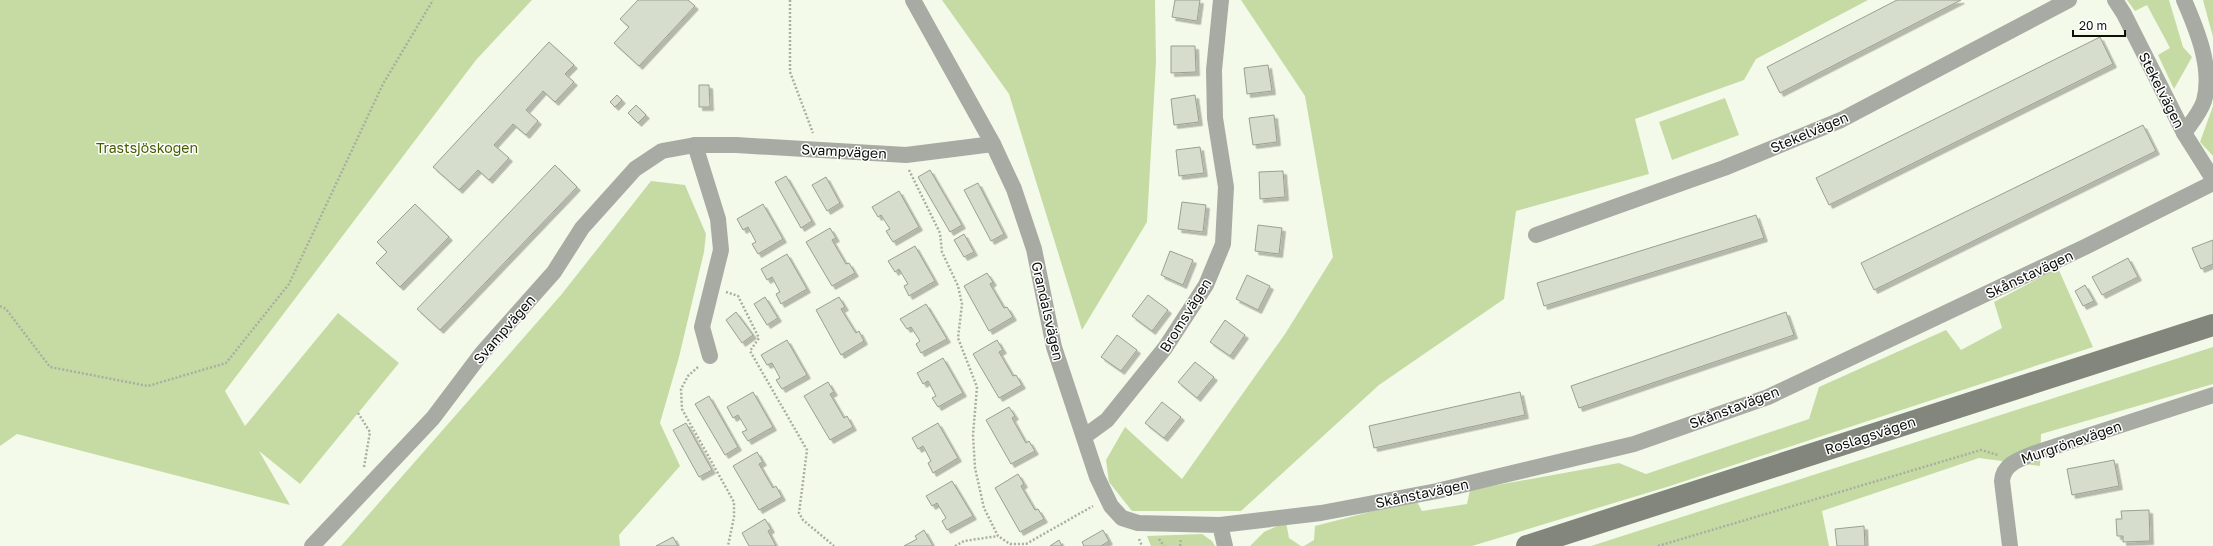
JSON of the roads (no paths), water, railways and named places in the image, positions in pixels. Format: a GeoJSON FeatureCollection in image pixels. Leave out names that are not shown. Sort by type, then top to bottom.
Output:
{"type":"FeatureCollection","features":[{"type":"Feature","properties":{"kind":"main road","name":"Roslagsvägen"},"geometry":{"type":"LineString","coordinates":[[1527,546],[2213,325]]}},
{"type":"Feature","properties":{"kind":"street","name":"Grandalsvägen"},"geometry":{"type":"LineString","coordinates":[[913,0],[993,144],[1014,189],[1034,249],[1054,347],[1085,436],[1097,477],[1111,506],[1122,518],[1138,523],[1220,525]]}},
{"type":"Feature","properties":{"kind":"street","name":"Bromsvägen"},"geometry":{"type":"LineString","coordinates":[[1085,436],[1107,420],[1165,348],[1206,285],[1223,244],[1226,187],[1215,118],[1214,70],[1221,0]]}},
{"type":"Feature","properties":{"kind":"street","name":"Stekelvägen"},"geometry":{"type":"LineString","coordinates":[[1536,235],[1724,168],[1841,120],[2069,0]]}},
{"type":"Feature","properties":{"kind":"street","name":"Stekelvägen"},"geometry":{"type":"LineString","coordinates":[[2115,0],[2124,14],[2184,133],[2213,179]]}},
{"type":"Feature","properties":{"kind":"street"},"geometry":{"type":"LineString","coordinates":[[2184,0],[2200,37],[2204,58],[2206,87],[2203,103],[2184,133]]}},
{"type":"Feature","properties":{"kind":"street","name":"Svampvägen"},"geometry":{"type":"LineString","coordinates":[[312,546],[324,539],[370,484],[433,418],[482,353],[554,272],[582,228],[635,169],[662,151],[695,145],[906,155],[993,144]]}},
{"type":"Feature","properties":{"kind":"street"},"geometry":{"type":"LineString","coordinates":[[695,145],[718,219],[720,250],[702,327],[710,356]]}},
{"type":"Feature","properties":{"kind":"street","name":"Skånstavägen"},"geometry":{"type":"LineString","coordinates":[[1220,525],[1321,513],[1437,492],[1634,444],[1768,397],[2085,247],[2213,183]]}},
{"type":"Feature","properties":{"kind":"street","name":"Murgrönevägen"},"geometry":{"type":"LineString","coordinates":[[2010,546],[2002,482],[2003,473],[2010,464],[2035,453],[2213,395]]}},
{"type":"Feature","properties":{"kind":"street"},"geometry":{"type":"LineString","coordinates":[[1220,525],[1225,546]]}},
{"type":"Feature","properties":{"kind":"park label","name":"Trastsjöskogen"},"geometry":{"type":"Point","coordinates":[147,147]}}]}
